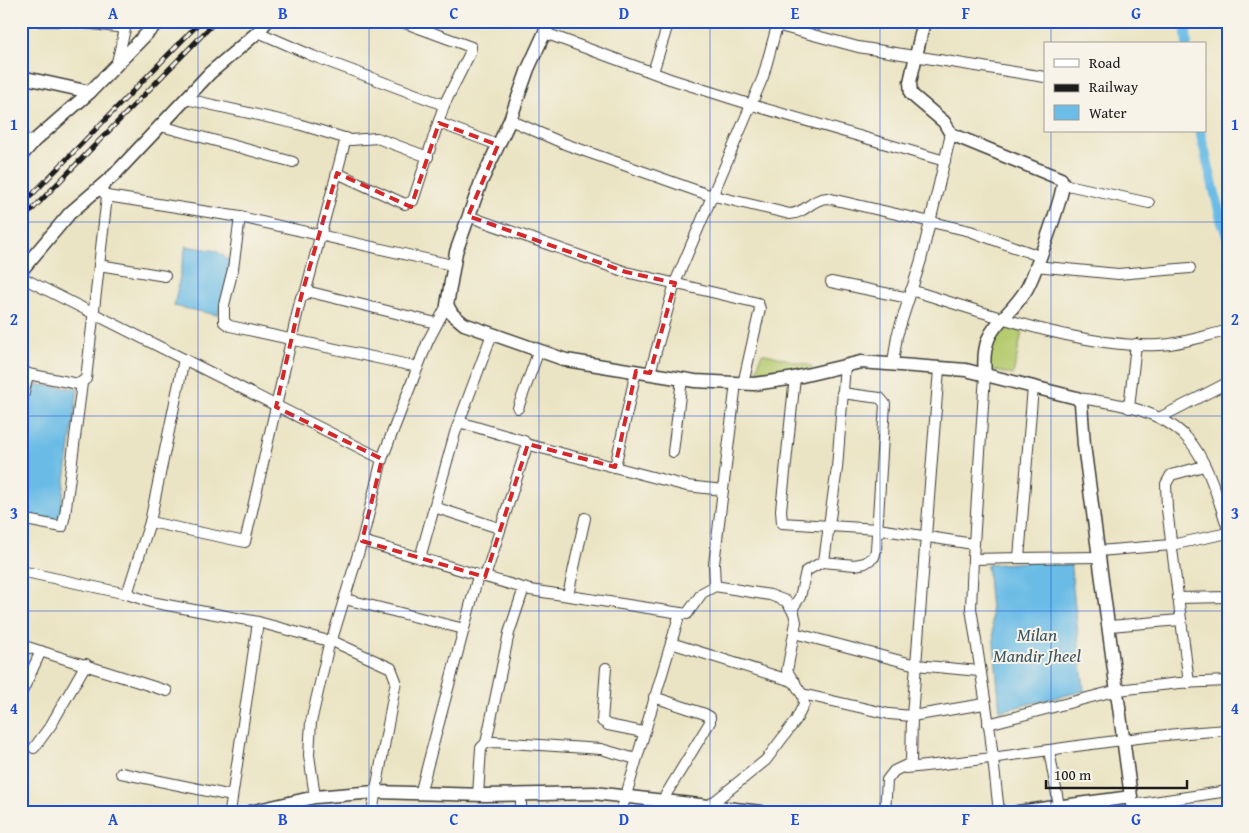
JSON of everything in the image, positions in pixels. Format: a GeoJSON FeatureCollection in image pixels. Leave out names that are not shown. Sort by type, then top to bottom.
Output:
{"type":"FeatureCollection","features":[{"type":"Feature","properties":{"kind":"street"},"geometry":{"type":"LineString","coordinates":[[40,21],[57,21]]}},
{"type":"Feature","properties":{"kind":"street"},"geometry":{"type":"LineString","coordinates":[[68,21],[126,25],[117,62]]}},
{"type":"Feature","properties":{"kind":"street"},"geometry":{"type":"LineString","coordinates":[[21,156],[27,139],[90,92],[117,62],[159,21]]}},
{"type":"Feature","properties":{"kind":"street"},"geometry":{"type":"LineString","coordinates":[[21,271],[70,213],[103,193],[160,126],[210,73],[258,32],[267,21]]}},
{"type":"Feature","properties":{"kind":"street"},"geometry":{"type":"LineString","coordinates":[[337,173],[404,204],[413,201],[444,105],[470,53],[471,47],[400,21]]}},
{"type":"Feature","properties":{"kind":"street"},"geometry":{"type":"LineString","coordinates":[[653,72],[669,21]]}},
{"type":"Feature","properties":{"kind":"street"},"geometry":{"type":"LineString","coordinates":[[761,21],[858,47],[1044,77]]}},
{"type":"Feature","properties":{"kind":"street"},"geometry":{"type":"LineString","coordinates":[[893,363],[897,336],[921,260],[950,134],[944,122],[911,94],[910,82],[914,57],[924,21]]}},
{"type":"Feature","properties":{"kind":"street"},"geometry":{"type":"LineString","coordinates":[[650,373],[675,283],[714,197],[752,105],[763,77],[777,26]]}},
{"type":"Feature","properties":{"kind":"street"},"geometry":{"type":"LineString","coordinates":[[315,798],[309,755],[311,722],[330,640],[345,599],[362,542],[382,459],[436,323],[447,305],[452,266],[468,216],[510,120],[528,69],[548,27],[653,72],[752,105],[945,161]]}},
{"type":"Feature","properties":{"kind":"street"},"geometry":{"type":"LineString","coordinates":[[258,32],[313,56],[444,105]]}},
{"type":"Feature","properties":{"kind":"street"},"geometry":{"type":"LineString","coordinates":[[21,77],[90,92]]}},
{"type":"Feature","properties":{"kind":"street"},"geometry":{"type":"LineString","coordinates":[[186,99],[298,124],[346,138],[377,138],[428,157]]}},
{"type":"Feature","properties":{"kind":"street"},"geometry":{"type":"LineString","coordinates":[[510,120],[565,144],[714,197],[790,214],[799,214],[819,199],[827,198],[970,232],[1037,261],[1118,274],[1190,268]]}},
{"type":"Feature","properties":{"kind":"street"},"geometry":{"type":"LineString","coordinates":[[439,123],[498,145]]}},
{"type":"Feature","properties":{"kind":"street"},"geometry":{"type":"LineString","coordinates":[[160,126],[293,162]]}},
{"type":"Feature","properties":{"kind":"street"},"geometry":{"type":"LineString","coordinates":[[950,134],[1061,179],[1063,184],[1028,288],[1011,311],[1002,318],[986,338],[983,360],[985,375],[972,559],[971,608],[999,812]]}},
{"type":"Feature","properties":{"kind":"street"},"geometry":{"type":"LineString","coordinates":[[305,294],[346,138]]}},
{"type":"Feature","properties":{"kind":"street"},"geometry":{"type":"LineString","coordinates":[[1063,184],[1149,203]]}},
{"type":"Feature","properties":{"kind":"street"},"geometry":{"type":"LineString","coordinates":[[103,193],[240,218],[452,266]]}},
{"type":"Feature","properties":{"kind":"street"},"geometry":{"type":"LineString","coordinates":[[21,519],[62,526],[65,515],[82,383],[86,379],[99,265],[103,193]]}},
{"type":"Feature","properties":{"kind":"street"},"geometry":{"type":"LineString","coordinates":[[468,216],[626,272],[758,303],[760,306],[739,383],[714,564],[715,586]]}},
{"type":"Feature","properties":{"kind":"street"},"geometry":{"type":"LineString","coordinates":[[240,218],[233,268],[224,304],[222,317],[224,322],[230,326],[418,367]]}},
{"type":"Feature","properties":{"kind":"street"},"geometry":{"type":"LineString","coordinates":[[99,265],[165,276]]}},
{"type":"Feature","properties":{"kind":"street"},"geometry":{"type":"LineString","coordinates":[[21,277],[382,459]]}},
{"type":"Feature","properties":{"kind":"street"},"geometry":{"type":"LineString","coordinates":[[831,282],[910,294],[1088,338],[1136,344],[1159,345],[1226,331]]}},
{"type":"Feature","properties":{"kind":"street"},"geometry":{"type":"LineString","coordinates":[[150,522],[244,542],[301,297],[305,294],[310,292],[436,323]]}},
{"type":"Feature","properties":{"kind":"street"},"geometry":{"type":"LineString","coordinates":[[447,305],[452,314],[464,324],[566,360],[682,379],[754,384],[795,378],[861,362],[893,363],[939,369],[966,370],[1077,398],[1101,400],[1129,408],[1170,423],[1188,438],[1223,496],[1228,529]]}},
{"type":"Feature","properties":{"kind":"street"},"geometry":{"type":"LineString","coordinates":[[420,558],[459,422],[492,334]]}},
{"type":"Feature","properties":{"kind":"street"},"geometry":{"type":"LineString","coordinates":[[1129,408],[1136,344]]}},
{"type":"Feature","properties":{"kind":"street"},"geometry":{"type":"LineString","coordinates":[[518,408],[539,350]]}},
{"type":"Feature","properties":{"kind":"street"},"geometry":{"type":"LineString","coordinates":[[127,594],[150,522],[184,359]]}},
{"type":"Feature","properties":{"kind":"street"},"geometry":{"type":"LineString","coordinates":[[824,562],[837,468],[845,366]]}},
{"type":"Feature","properties":{"kind":"street"},"geometry":{"type":"LineString","coordinates":[[905,768],[911,764],[913,756],[912,716],[939,369]]}},
{"type":"Feature","properties":{"kind":"street"},"geometry":{"type":"LineString","coordinates":[[21,406],[25,371],[82,383]]}},
{"type":"Feature","properties":{"kind":"street"},"geometry":{"type":"LineString","coordinates":[[615,467],[636,371]]}},
{"type":"Feature","properties":{"kind":"street"},"geometry":{"type":"LineString","coordinates":[[795,378],[781,519],[786,525],[878,529],[973,544]]}},
{"type":"Feature","properties":{"kind":"street"},"geometry":{"type":"LineString","coordinates":[[673,452],[682,379]]}},
{"type":"Feature","properties":{"kind":"street"},"geometry":{"type":"LineString","coordinates":[[1159,418],[1225,384]]}},
{"type":"Feature","properties":{"kind":"street"},"geometry":{"type":"LineString","coordinates":[[1019,558],[1033,387]]}},
{"type":"Feature","properties":{"kind":"street"},"geometry":{"type":"LineString","coordinates":[[792,609],[800,597],[806,571],[824,562],[865,564],[874,557],[878,529],[885,404],[880,398],[842,393]]}},
{"type":"Feature","properties":{"kind":"street"},"geometry":{"type":"LineString","coordinates":[[1077,398],[1080,403],[1132,805]]}},
{"type":"Feature","properties":{"kind":"street"},"geometry":{"type":"LineString","coordinates":[[459,422],[526,444],[688,486],[723,490]]}},
{"type":"Feature","properties":{"kind":"street"},"geometry":{"type":"LineString","coordinates":[[420,794],[464,629],[526,444]]}},
{"type":"Feature","properties":{"kind":"street"},"geometry":{"type":"LineString","coordinates":[[1189,683],[1167,509],[1168,479],[1171,475],[1204,466]]}},
{"type":"Feature","properties":{"kind":"street"},"geometry":{"type":"LineString","coordinates":[[434,507],[499,528]]}},
{"type":"Feature","properties":{"kind":"street"},"geometry":{"type":"LineString","coordinates":[[568,595],[585,518]]}},
{"type":"Feature","properties":{"kind":"street"},"geometry":{"type":"LineString","coordinates":[[972,559],[1099,554],[1171,545],[1228,533]]}},
{"type":"Feature","properties":{"kind":"street"},"geometry":{"type":"LineString","coordinates":[[362,542],[524,588],[687,614],[702,593],[715,586],[770,595],[786,601],[792,609],[796,622],[788,671],[802,694],[804,704],[796,720],[766,760],[711,808]]}},
{"type":"Feature","properties":{"kind":"street"},"geometry":{"type":"LineString","coordinates":[[21,570],[127,594],[151,602],[258,622],[330,640],[391,668],[395,674],[396,681],[372,812]]}},
{"type":"Feature","properties":{"kind":"street"},"geometry":{"type":"LineString","coordinates":[[478,795],[482,748],[486,743],[507,642],[524,588]]}},
{"type":"Feature","properties":{"kind":"street"},"geometry":{"type":"LineString","coordinates":[[1178,598],[1228,597]]}},
{"type":"Feature","properties":{"kind":"street"},"geometry":{"type":"LineString","coordinates":[[345,599],[464,629]]}},
{"type":"Feature","properties":{"kind":"street"},"geometry":{"type":"LineString","coordinates":[[621,812],[643,732],[680,613]]}},
{"type":"Feature","properties":{"kind":"street"},"geometry":{"type":"LineString","coordinates":[[1110,626],[1180,620]]}},
{"type":"Feature","properties":{"kind":"street"},"geometry":{"type":"LineString","coordinates":[[230,812],[258,622]]}},
{"type":"Feature","properties":{"kind":"street"},"geometry":{"type":"LineString","coordinates":[[794,633],[916,665],[979,671]]}},
{"type":"Feature","properties":{"kind":"street"},"geometry":{"type":"LineString","coordinates":[[671,643],[795,682]]}},
{"type":"Feature","properties":{"kind":"street"},"geometry":{"type":"LineString","coordinates":[[21,645],[167,691]]}},
{"type":"Feature","properties":{"kind":"street"},"geometry":{"type":"LineString","coordinates":[[21,694],[41,650]]}},
{"type":"Feature","properties":{"kind":"street"},"geometry":{"type":"LineString","coordinates":[[34,748],[51,725],[86,664]]}},
{"type":"Feature","properties":{"kind":"street"},"geometry":{"type":"LineString","coordinates":[[606,668],[602,721],[608,726],[643,732]]}},
{"type":"Feature","properties":{"kind":"street"},"geometry":{"type":"LineString","coordinates":[[988,724],[1118,690],[1228,681]]}},
{"type":"Feature","properties":{"kind":"street"},"geometry":{"type":"LineString","coordinates":[[802,694],[889,714],[912,716],[984,704]]}},
{"type":"Feature","properties":{"kind":"street"},"geometry":{"type":"LineString","coordinates":[[654,697],[710,717],[710,722],[662,801]]}},
{"type":"Feature","properties":{"kind":"street"},"geometry":{"type":"LineString","coordinates":[[885,812],[887,780],[894,771],[905,768],[1124,740],[1228,730]]}},
{"type":"Feature","properties":{"kind":"street"},"geometry":{"type":"LineString","coordinates":[[486,743],[577,746],[601,749],[636,759]]}},
{"type":"Feature","properties":{"kind":"street"},"geometry":{"type":"LineString","coordinates":[[1049,750],[1060,809]]}},
{"type":"Feature","properties":{"kind":"street"},"geometry":{"type":"LineString","coordinates":[[121,774],[232,796]]}},
{"type":"Feature","properties":{"kind":"street"},"geometry":{"type":"LineString","coordinates":[[1018,812],[1132,805],[1228,791]]}},
{"type":"Feature","properties":{"kind":"street"},"geometry":{"type":"LineString","coordinates":[[250,812],[285,808],[315,798],[376,792],[478,795],[594,793],[711,808],[761,812]]}},
{"type":"Feature","properties":{"kind":"street"},"geometry":{"type":"LineString","coordinates":[[521,794],[521,812]]}},
{"type":"Feature","properties":{"kind":"highlighted area"},"geometry":{"type":"Polygon","coordinates":[[[439,123],[498,145],[468,216],[626,272],[675,283],[650,373],[636,371],[615,467],[528,444],[485,577],[362,541],[382,459],[276,407],[301,297],[337,173],[411,207],[439,123]]]}},
{"type":"Feature","properties":{"kind":"green space"},"geometry":{"type":"Polygon","coordinates":[[[1003,326],[1022,332],[1013,375],[989,369],[990,348],[1003,326]]]}},
{"type":"Feature","properties":{"kind":"green space"},"geometry":{"type":"Polygon","coordinates":[[[762,353],[812,366],[811,371],[753,382],[762,353]]]}},
{"type":"Feature","properties":{"kind":"water"},"geometry":{"type":"Polygon","coordinates":[[[186,246],[217,251],[231,262],[218,315],[174,306],[186,246]]]}},
{"type":"Feature","properties":{"kind":"water"},"geometry":{"type":"Polygon","coordinates":[[[32,384],[78,389],[59,523],[21,516],[21,434],[32,384]]]}},
{"type":"Feature","properties":{"kind":"water","name":"Milan Mandir Jheel"},"geometry":{"type":"Polygon","coordinates":[[[1070,559],[1084,691],[1000,711],[987,565],[1070,559]]]}},
{"type":"Feature","properties":{"kind":"waterway"},"geometry":{"type":"LineString","coordinates":[[1185,21],[1187,42]]}},
{"type":"Feature","properties":{"kind":"waterway"},"geometry":{"type":"LineString","coordinates":[[1200,132],[1222,223],[1228,238]]}},
{"type":"Feature","properties":{"kind":"railway"},"geometry":{"type":"LineString","coordinates":[[21,206],[201,21]]}},
{"type":"Feature","properties":{"kind":"railway"},"geometry":{"type":"LineString","coordinates":[[21,221],[216,21]]}}]}
